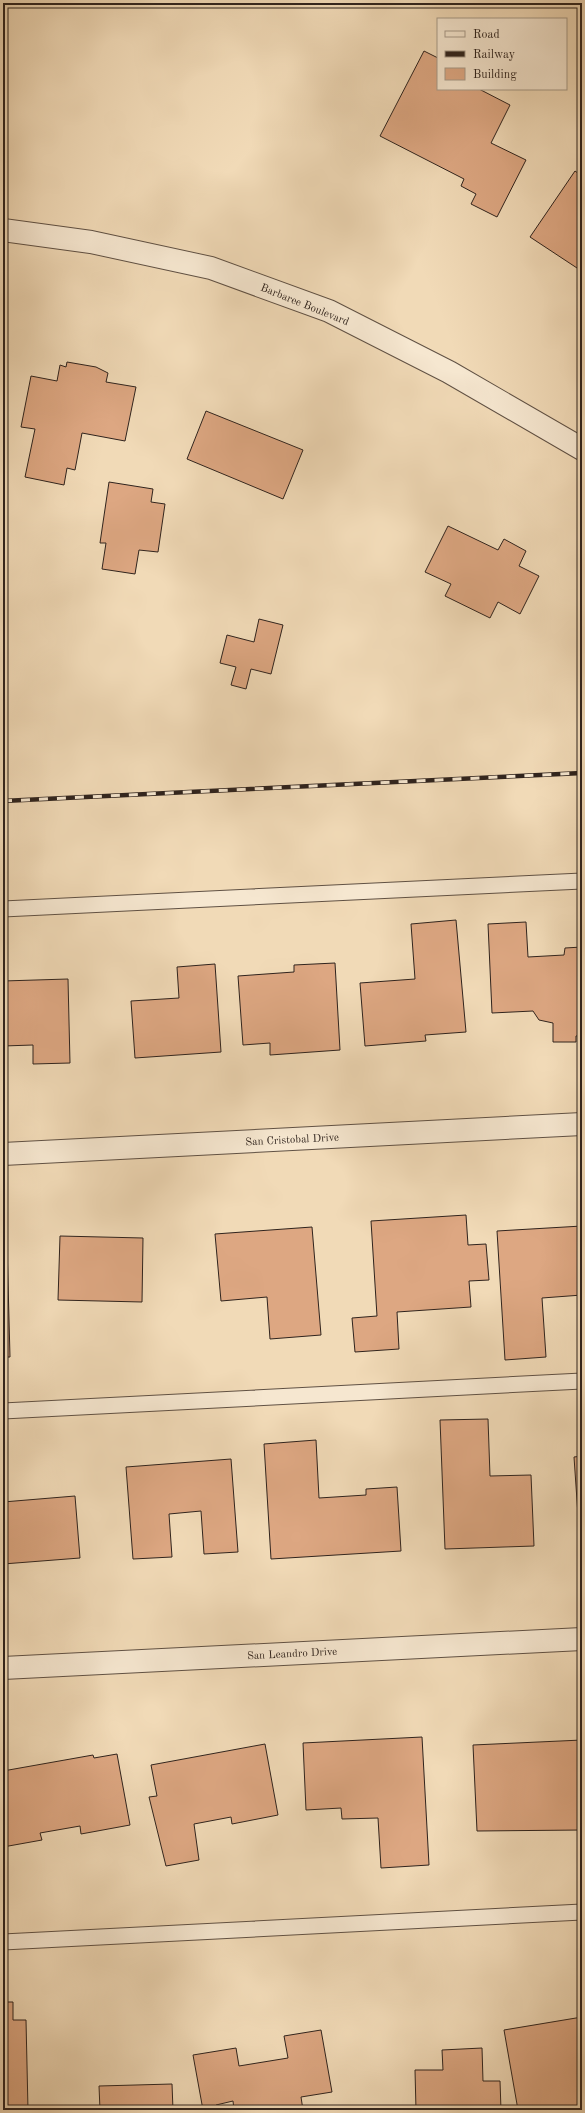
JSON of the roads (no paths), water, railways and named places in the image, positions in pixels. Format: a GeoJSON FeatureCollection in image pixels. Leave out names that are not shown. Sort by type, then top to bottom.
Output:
{"type":"FeatureCollection","features":[{"type":"Feature","properties":{"kind":"street","name":"Barbaree Boulevard"},"geometry":{"type":"LineString","coordinates":[[3,230],[91,242],[211,268],[329,311],[449,372],[582,449]]}},
{"type":"Feature","properties":{"kind":"street","name":"San Cristobal Drive"},"geometry":{"type":"LineString","coordinates":[[3,1154],[582,1124]]}},
{"type":"Feature","properties":{"kind":"street","name":"San Leandro Drive"},"geometry":{"type":"LineString","coordinates":[[3,1668],[582,1639]]}},
{"type":"Feature","properties":{"kind":"lane"},"geometry":{"type":"LineString","coordinates":[[3,909],[582,881]]}},
{"type":"Feature","properties":{"kind":"lane"},"geometry":{"type":"LineString","coordinates":[[3,1411],[582,1381]]}},
{"type":"Feature","properties":{"kind":"lane"},"geometry":{"type":"LineString","coordinates":[[3,1942],[582,1912]]}},
{"type":"Feature","properties":{"kind":"railway"},"geometry":{"type":"LineString","coordinates":[[3,801],[582,773]]}}]}
